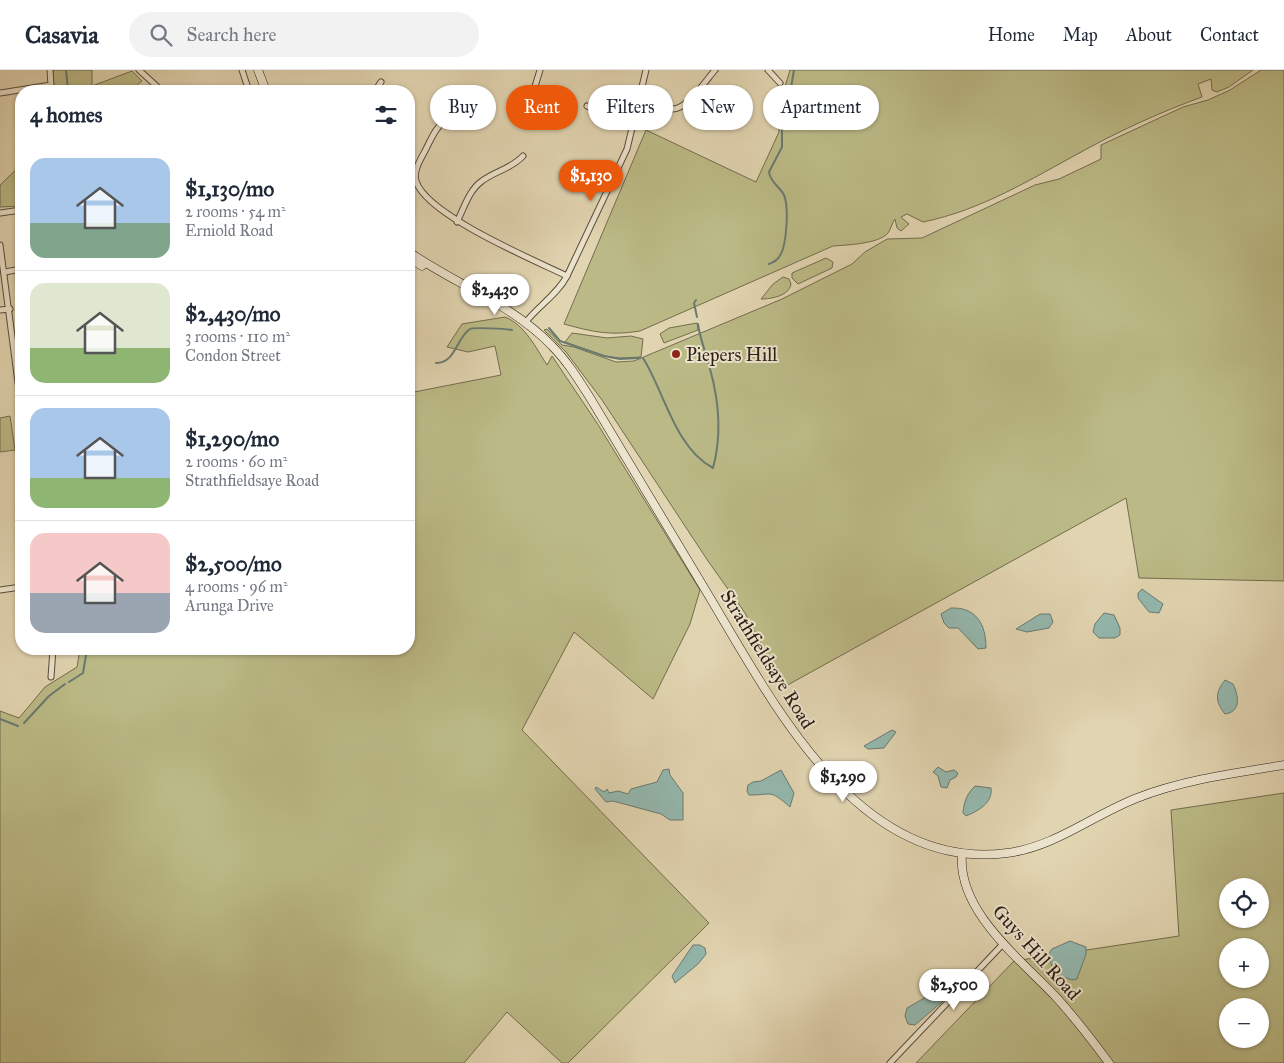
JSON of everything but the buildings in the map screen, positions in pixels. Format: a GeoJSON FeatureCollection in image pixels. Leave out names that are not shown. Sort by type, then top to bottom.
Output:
{"type":"FeatureCollection","features":[{"type":"Feature","properties":{"kind":"main road"},"geometry":{"type":"LineString","coordinates":[[258,70],[264,85]]}},
{"type":"Feature","properties":{"kind":"main road"},"geometry":{"type":"LineString","coordinates":[[415,256],[476,292]]}},
{"type":"Feature","properties":{"kind":"main road"},"geometry":{"type":"LineString","coordinates":[[415,261],[476,292]]}},
{"type":"Feature","properties":{"kind":"main road","name":"Strathfieldsaye Road"},"geometry":{"type":"LineString","coordinates":[[476,292],[525,323],[551,345],[579,381],[774,704],[804,746],[836,781],[883,823],[916,841],[962,854],[997,854],[1028,849],[1052,841],[1124,803],[1149,794],[1203,780],[1284,765]]}},
{"type":"Feature","properties":{"kind":"main road","name":"Guys Hill Road"},"geometry":{"type":"LineString","coordinates":[[962,854],[965,877],[974,902],[988,927],[1056,998],[1109,1063]]}},
{"type":"Feature","properties":{"kind":"street"},"geometry":{"type":"LineString","coordinates":[[50,70],[51,85]]}},
{"type":"Feature","properties":{"kind":"street"},"geometry":{"type":"LineString","coordinates":[[139,70],[155,85]]}},
{"type":"Feature","properties":{"kind":"street"},"geometry":{"type":"LineString","coordinates":[[242,70],[247,85]]}},
{"type":"Feature","properties":{"kind":"street"},"geometry":{"type":"LineString","coordinates":[[535,85],[540,70]]}},
{"type":"Feature","properties":{"kind":"street"},"geometry":{"type":"LineString","coordinates":[[642,85],[646,70]]}},
{"type":"Feature","properties":{"kind":"street"},"geometry":{"type":"LineString","coordinates":[[673,108],[679,108],[688,101],[715,70]]}},
{"type":"Feature","properties":{"kind":"street"},"geometry":{"type":"LineString","coordinates":[[768,70],[780,83]]}},
{"type":"Feature","properties":{"kind":"street"},"geometry":{"type":"LineString","coordinates":[[0,93],[15,91]]}},
{"type":"Feature","properties":{"kind":"street"},"geometry":{"type":"LineString","coordinates":[[435,130],[417,169],[416,178],[420,188],[447,216],[457,222],[567,276]]}},
{"type":"Feature","properties":{"kind":"street"},"geometry":{"type":"LineString","coordinates":[[525,323],[541,304],[560,289],[627,149],[632,130]]}},
{"type":"Feature","properties":{"kind":"street"},"geometry":{"type":"LineString","coordinates":[[457,222],[473,190],[480,183],[514,165],[523,156]]}},
{"type":"Feature","properties":{"kind":"street"},"geometry":{"type":"LineString","coordinates":[[0,213],[15,211]]}},
{"type":"Feature","properties":{"kind":"street"},"geometry":{"type":"LineString","coordinates":[[0,245],[15,353]]}},
{"type":"Feature","properties":{"kind":"street"},"geometry":{"type":"LineString","coordinates":[[5,272],[15,270]]}},
{"type":"Feature","properties":{"kind":"street"},"geometry":{"type":"LineString","coordinates":[[0,310],[10,309]]}},
{"type":"Feature","properties":{"kind":"street"},"geometry":{"type":"LineString","coordinates":[[0,590],[15,588]]}},
{"type":"Feature","properties":{"kind":"street"},"geometry":{"type":"LineString","coordinates":[[51,677],[53,655]]}},
{"type":"Feature","properties":{"kind":"street"},"geometry":{"type":"LineString","coordinates":[[890,1063],[1003,944]]}},
{"type":"Feature","properties":{"kind":"shaded area"},"geometry":{"type":"Polygon","coordinates":[[[53,70],[92,70],[92,85],[54,85],[53,70]]]}},
{"type":"Feature","properties":{"kind":"shaded area"},"geometry":{"type":"Polygon","coordinates":[[[790,70],[1253,70],[1229,87],[1217,92],[1212,90],[1211,79],[1198,84],[1202,97],[1156,115],[1097,143],[1025,183],[986,202],[945,217],[923,222],[907,214],[901,217],[909,224],[901,231],[897,228],[895,219],[884,237],[862,243],[833,246],[640,331],[602,332],[564,324],[646,130],[756,182],[779,130],[879,130],[879,85],[786,85],[790,70]]]}},
{"type":"Feature","properties":{"kind":"shaded area"},"geometry":{"type":"Polygon","coordinates":[[[1261,70],[1284,70],[1284,581],[1139,578],[1126,498],[784,687],[745,613],[708,561],[602,400],[566,352],[544,330],[547,329],[562,345],[574,347],[616,362],[634,361],[782,299],[852,264],[865,252],[887,239],[922,238],[1035,185],[1059,179],[1101,159],[1101,145],[1183,107],[1208,100],[1230,90],[1261,70]]]}},
{"type":"Feature","properties":{"kind":"shaded area"},"geometry":{"type":"Polygon","coordinates":[[[132,71],[142,81],[137,85],[95,85],[132,71]]]}},
{"type":"Feature","properties":{"kind":"shaded area"},"geometry":{"type":"Polygon","coordinates":[[[15,171],[15,206],[0,207],[0,185],[15,171]]]}},
{"type":"Feature","properties":{"kind":"shaded area"},"geometry":{"type":"Polygon","coordinates":[[[826,258],[833,262],[832,268],[798,284],[792,278],[792,273],[826,258]]]}},
{"type":"Feature","properties":{"kind":"shaded area"},"geometry":{"type":"Polygon","coordinates":[[[783,277],[789,279],[791,284],[787,291],[774,297],[761,299],[773,284],[783,277]]]}},
{"type":"Feature","properties":{"kind":"shaded area"},"geometry":{"type":"Polygon","coordinates":[[[505,317],[524,331],[547,365],[552,356],[597,423],[700,590],[690,624],[653,699],[574,632],[522,730],[709,923],[568,1063],[562,1063],[507,1012],[464,1063],[0,1063],[0,711],[19,718],[45,687],[77,667],[79,655],[415,655],[415,392],[501,375],[495,346],[468,352],[447,347],[462,324],[505,317]]]}},
{"type":"Feature","properties":{"kind":"shaded area"},"geometry":{"type":"Polygon","coordinates":[[[697,323],[698,330],[664,343],[660,334],[669,328],[697,323]]]}},
{"type":"Feature","properties":{"kind":"shaded area"},"geometry":{"type":"Polygon","coordinates":[[[572,333],[607,338],[631,336],[643,339],[641,357],[620,358],[605,356],[565,342],[572,333]]]}},
{"type":"Feature","properties":{"kind":"shaded area"},"geometry":{"type":"Polygon","coordinates":[[[10,416],[15,450],[0,452],[0,418],[10,416]]]}},
{"type":"Feature","properties":{"kind":"shaded area"},"geometry":{"type":"Polygon","coordinates":[[[1284,793],[1284,1063],[916,1063],[1014,961],[1179,936],[1171,810],[1284,793]]]}},
{"type":"Feature","properties":{"kind":"water"},"geometry":{"type":"Polygon","coordinates":[[[1142,589],[1163,604],[1159,613],[1149,612],[1138,598],[1138,593],[1142,589]]]}},
{"type":"Feature","properties":{"kind":"water"},"geometry":{"type":"Polygon","coordinates":[[[951,608],[967,610],[978,619],[984,631],[986,648],[978,649],[958,628],[949,628],[944,623],[941,614],[951,608]]]}},
{"type":"Feature","properties":{"kind":"water"},"geometry":{"type":"Polygon","coordinates":[[[1104,613],[1114,615],[1120,628],[1120,635],[1115,638],[1099,638],[1093,632],[1095,624],[1104,613]]]}},
{"type":"Feature","properties":{"kind":"water"},"geometry":{"type":"Polygon","coordinates":[[[1040,614],[1050,614],[1053,622],[1049,628],[1027,632],[1016,629],[1040,614]]]}},
{"type":"Feature","properties":{"kind":"water"},"geometry":{"type":"Polygon","coordinates":[[[1225,680],[1233,684],[1237,693],[1237,703],[1234,710],[1225,714],[1219,705],[1218,693],[1225,680]]]}},
{"type":"Feature","properties":{"kind":"water"},"geometry":{"type":"Polygon","coordinates":[[[892,730],[896,732],[884,748],[868,749],[864,746],[892,730]]]}},
{"type":"Feature","properties":{"kind":"water"},"geometry":{"type":"Polygon","coordinates":[[[938,767],[946,772],[954,770],[958,773],[956,777],[950,780],[947,788],[941,787],[938,776],[933,772],[938,767]]]}},
{"type":"Feature","properties":{"kind":"water"},"geometry":{"type":"Polygon","coordinates":[[[669,769],[670,775],[683,793],[683,820],[670,820],[661,814],[613,801],[606,802],[595,789],[596,787],[604,792],[607,789],[609,793],[618,791],[628,794],[631,789],[657,782],[663,770],[669,769]]]}},
{"type":"Feature","properties":{"kind":"water"},"geometry":{"type":"Polygon","coordinates":[[[781,770],[794,793],[790,807],[771,794],[749,795],[747,791],[748,785],[761,781],[781,770]]]}},
{"type":"Feature","properties":{"kind":"water"},"geometry":{"type":"Polygon","coordinates":[[[975,786],[991,788],[990,798],[980,809],[966,816],[963,813],[965,801],[975,786]]]}},
{"type":"Feature","properties":{"kind":"water"},"geometry":{"type":"Polygon","coordinates":[[[1070,941],[1086,947],[1086,954],[1077,979],[1072,980],[1053,973],[1049,953],[1052,949],[1070,941]]]}},
{"type":"Feature","properties":{"kind":"water"},"geometry":{"type":"Polygon","coordinates":[[[693,945],[700,945],[705,948],[706,954],[698,964],[675,983],[672,976],[693,945]]]}},
{"type":"Feature","properties":{"kind":"water"},"geometry":{"type":"Polygon","coordinates":[[[935,996],[943,1001],[915,1025],[908,1024],[905,1016],[907,1008],[926,997],[935,996]]]}},
{"type":"Feature","properties":{"kind":"waterway"},"geometry":{"type":"LineString","coordinates":[[66,70],[67,85]]}},
{"type":"Feature","properties":{"kind":"waterway"},"geometry":{"type":"LineString","coordinates":[[769,264],[779,257],[784,245],[787,217],[786,201],[782,192],[771,179],[769,172],[782,147],[782,110],[791,88],[794,70]]}},
{"type":"Feature","properties":{"kind":"waterway"},"geometry":{"type":"LineString","coordinates":[[696,300],[694,303],[697,317]]}},
{"type":"Feature","properties":{"kind":"waterway"},"geometry":{"type":"LineString","coordinates":[[643,358],[680,433],[700,459],[713,468],[718,443],[717,406],[713,381],[698,324]]}},
{"type":"Feature","properties":{"kind":"waterway"},"geometry":{"type":"LineString","coordinates":[[549,328],[560,341],[604,356],[620,359],[640,358]]}},
{"type":"Feature","properties":{"kind":"waterway"},"geometry":{"type":"LineString","coordinates":[[436,363],[448,359],[465,333],[470,329],[512,330]]}},
{"type":"Feature","properties":{"kind":"waterway"},"geometry":{"type":"LineString","coordinates":[[69,682],[83,673],[86,655]]}},
{"type":"Feature","properties":{"kind":"waterway"},"geometry":{"type":"LineString","coordinates":[[24,723],[49,696],[65,684]]}},
{"type":"Feature","properties":{"kind":"waterway"},"geometry":{"type":"LineString","coordinates":[[0,719],[18,726]]}},
{"type":"Feature","properties":{"kind":"place","name":"Piepers Hill"},"geometry":{"type":"Point","coordinates":[676,354]}}]}
